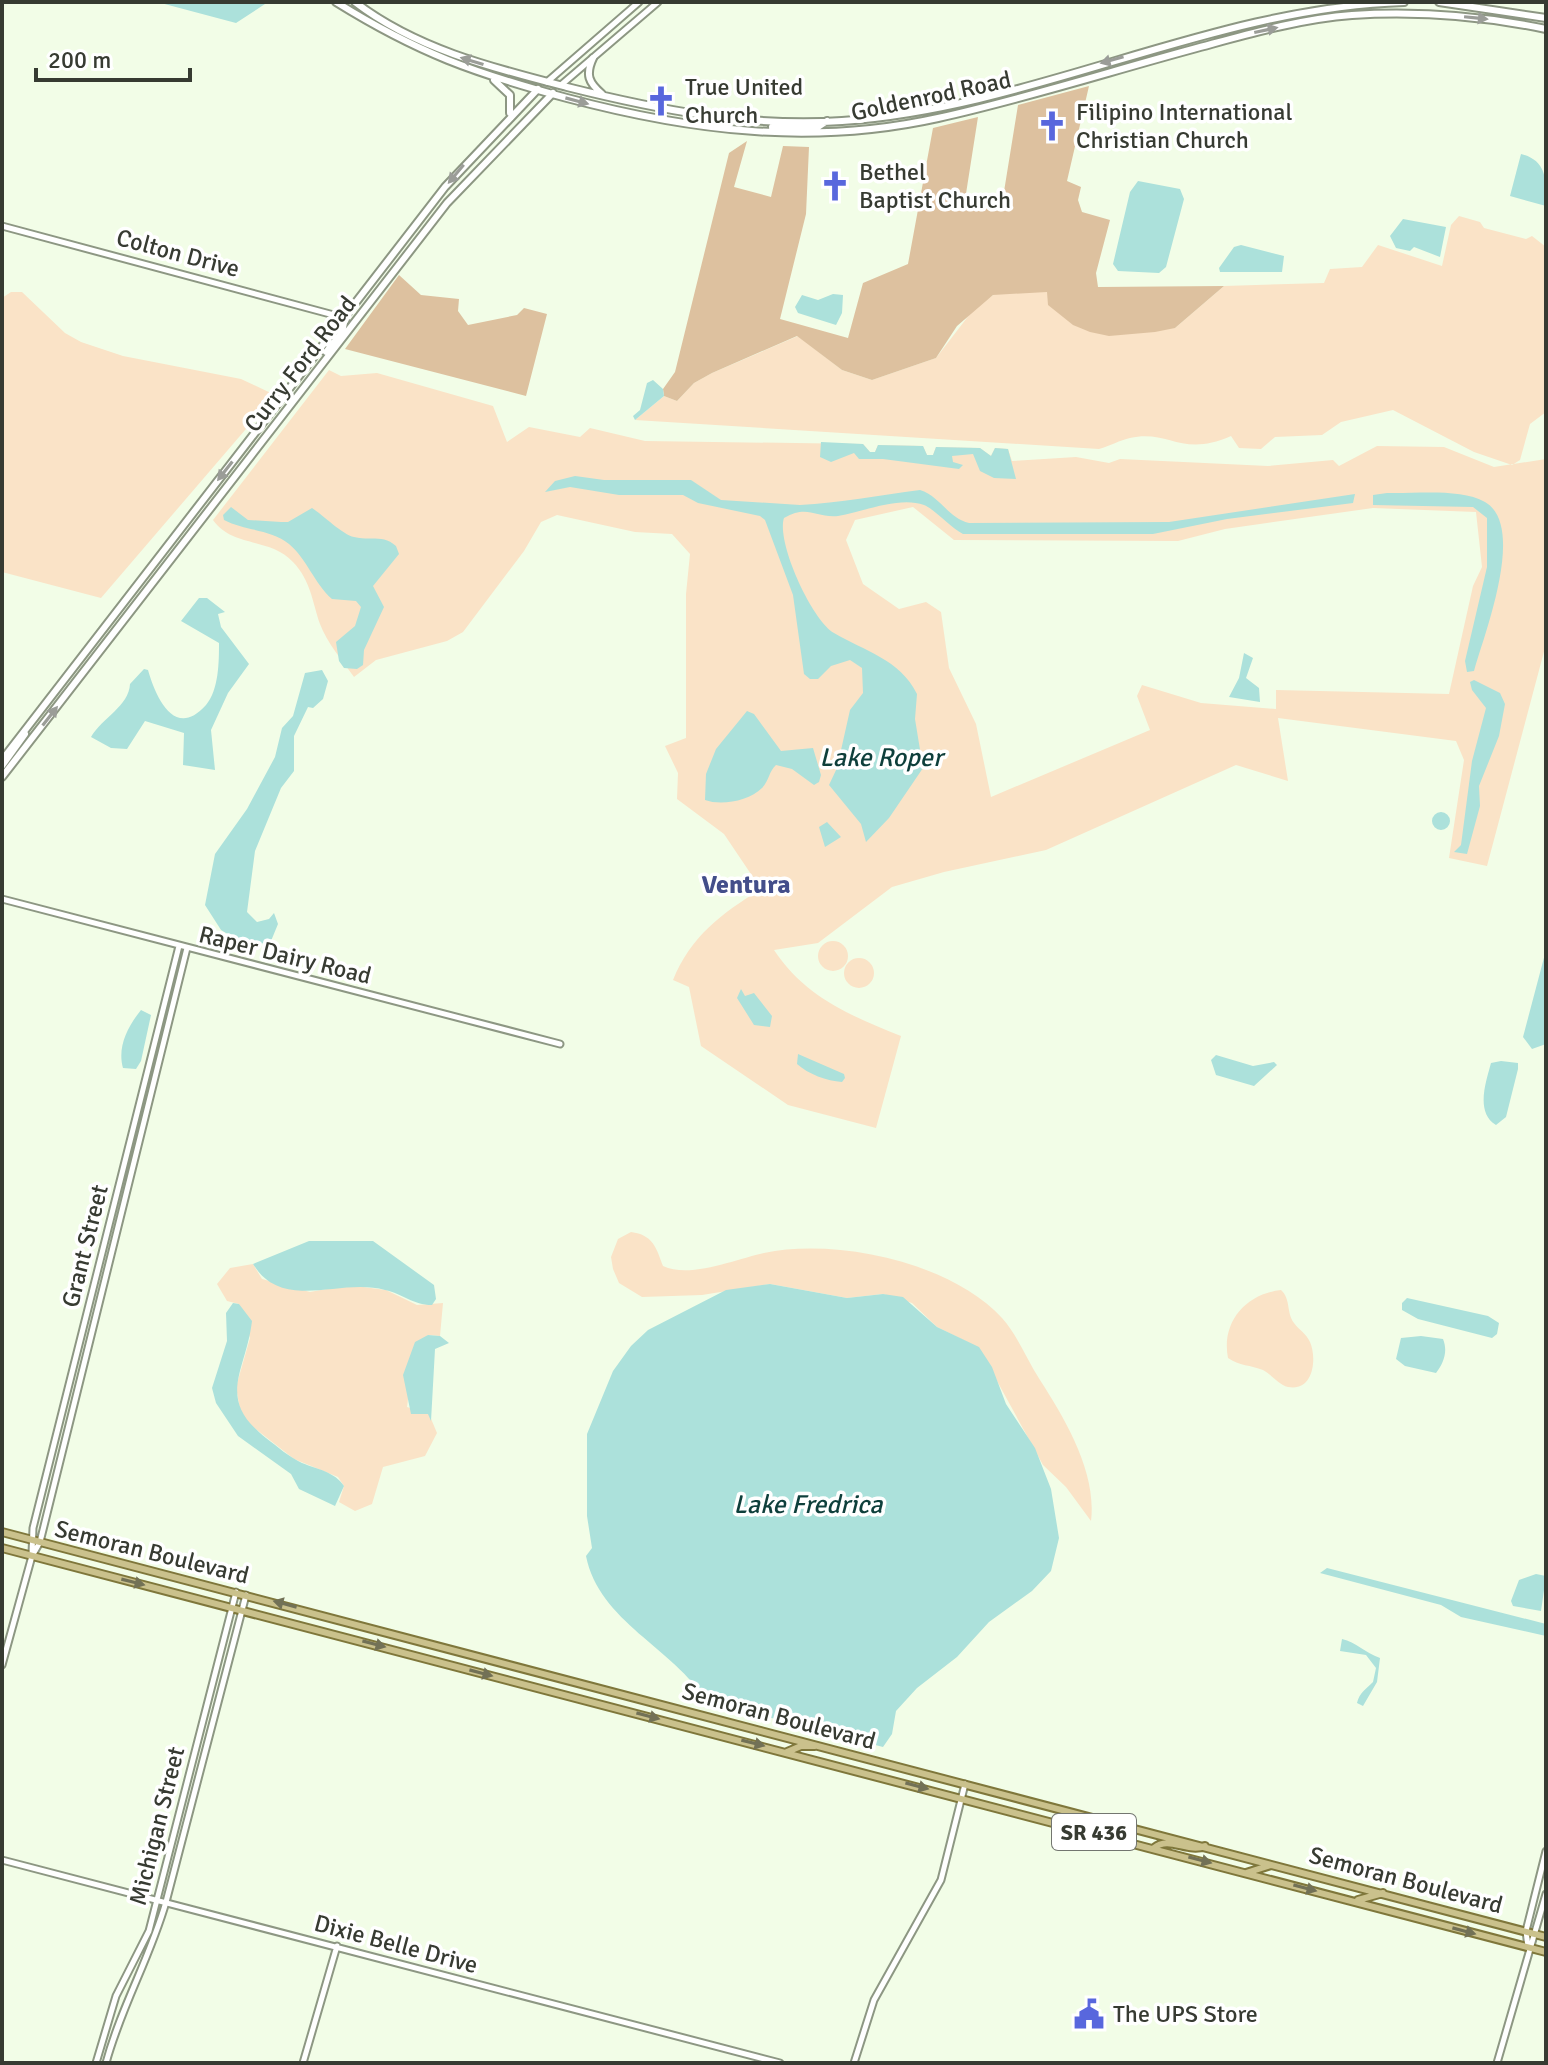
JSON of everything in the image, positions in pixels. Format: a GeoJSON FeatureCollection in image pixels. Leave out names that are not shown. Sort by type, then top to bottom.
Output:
{"type":"FeatureCollection","features":[{"type":"Feature","properties":{"kind":"main road","name":"Goldenrod Road"},"geometry":{"type":"LineString","coordinates":[[336,2],[409,46],[489,77],[634,115],[744,132],[844,133],[935,119],[1240,35],[1351,15],[1416,14],[1501,21],[1546,29]]}},
{"type":"Feature","properties":{"kind":"main road"},"geometry":{"type":"LineString","coordinates":[[347,2],[368,12]]}},
{"type":"Feature","properties":{"kind":"main road","name":"Goldenrod Road"},"geometry":{"type":"LineString","coordinates":[[355,2],[368,12],[457,56],[547,82],[683,115],[743,121],[827,121],[893,114],[972,99],[1264,18],[1340,6],[1404,2]]}},
{"type":"Feature","properties":{"kind":"main road"},"geometry":{"type":"LineString","coordinates":[[1439,2],[1544,18]]}},
{"type":"Feature","properties":{"kind":"main road"},"geometry":{"type":"LineString","coordinates":[[1501,21],[1520,13]]}},
{"type":"Feature","properties":{"kind":"main road"},"geometry":{"type":"LineString","coordinates":[[1520,24],[1544,18]]}},
{"type":"Feature","properties":{"kind":"main road"},"geometry":{"type":"LineString","coordinates":[[593,58],[588,73],[590,82],[605,97]]}},
{"type":"Feature","properties":{"kind":"main road"},"geometry":{"type":"LineString","coordinates":[[489,77],[510,95],[508,116]]}},
{"type":"Feature","properties":{"kind":"main road","name":"Curry Ford Road"},"geometry":{"type":"LineString","coordinates":[[2,760],[460,169],[508,116],[547,82]]}},
{"type":"Feature","properties":{"kind":"main road","name":"Curry Ford Road"},"geometry":{"type":"LineString","coordinates":[[2,777],[478,166],[561,85]]}},
{"type":"Feature","properties":{"kind":"main road"},"geometry":{"type":"LineString","coordinates":[[634,115],[724,127],[743,121]]}},
{"type":"Feature","properties":{"kind":"main road"},"geometry":{"type":"LineString","coordinates":[[744,132],[753,126],[818,127],[827,121]]}},
{"type":"Feature","properties":{"kind":"main road"},"geometry":{"type":"LineString","coordinates":[[357,319],[355,310],[414,228]]}},
{"type":"Feature","properties":{"kind":"main road"},"geometry":{"type":"LineString","coordinates":[[277,423],[281,411],[342,332],[345,318]]}},
{"type":"Feature","properties":{"kind":"main road"},"geometry":{"type":"LineString","coordinates":[[2,766],[23,740],[27,727]]}},
{"type":"Feature","properties":{"kind":"main road","name":"Semoran Boulevard"},"geometry":{"type":"LineString","coordinates":[[2,1532],[1546,1937]]}},
{"type":"Feature","properties":{"kind":"main road","name":"Semoran Boulevard"},"geometry":{"type":"LineString","coordinates":[[2,1548],[1546,1952]]}},
{"type":"Feature","properties":{"kind":"main road"},"geometry":{"type":"LineString","coordinates":[[787,1752],[801,1746],[831,1747]]}},
{"type":"Feature","properties":{"kind":"main road"},"geometry":{"type":"LineString","coordinates":[[1154,1848],[1167,1842],[1196,1849],[1205,1846]]}},
{"type":"Feature","properties":{"kind":"main road"},"geometry":{"type":"LineString","coordinates":[[1246,1873],[1259,1866],[1278,1865]]}},
{"type":"Feature","properties":{"kind":"main road"},"geometry":{"type":"LineString","coordinates":[[1350,1900],[1368,1900],[1383,1893]]}},
{"type":"Feature","properties":{"kind":"street","name":"Curry Ford Road"},"geometry":{"type":"LineString","coordinates":[[547,82],[639,2]]}},
{"type":"Feature","properties":{"kind":"street","name":"Curry Ford Road"},"geometry":{"type":"LineString","coordinates":[[561,85],[658,2]]}},
{"type":"Feature","properties":{"kind":"street","name":"Colton Drive"},"geometry":{"type":"LineString","coordinates":[[2,226],[345,318]]}},
{"type":"Feature","properties":{"kind":"street","name":"Raper Dairy Road"},"geometry":{"type":"LineString","coordinates":[[2,899],[560,1044]]}},
{"type":"Feature","properties":{"kind":"street","name":"Grant Street"},"geometry":{"type":"LineString","coordinates":[[32,1556],[30,1539],[179,946]]}},
{"type":"Feature","properties":{"kind":"street","name":"Grant Street"},"geometry":{"type":"LineString","coordinates":[[2,1665],[32,1556],[40,1542],[187,948]]}},
{"type":"Feature","properties":{"kind":"street","name":"Michigan Street"},"geometry":{"type":"LineString","coordinates":[[96,2063],[111,2009],[142,1947],[157,1900],[236,1591]]}},
{"type":"Feature","properties":{"kind":"street","name":"Michigan Street"},"geometry":{"type":"LineString","coordinates":[[106,2063],[119,2017],[155,1940],[246,1594]]}},
{"type":"Feature","properties":{"kind":"street"},"geometry":{"type":"LineString","coordinates":[[854,2063],[874,2000],[941,1880],[965,1783]]}},
{"type":"Feature","properties":{"kind":"street"},"geometry":{"type":"LineString","coordinates":[[1528,1948],[1526,1931],[1546,1851]]}},
{"type":"Feature","properties":{"kind":"street","name":"Dixie Belle Drive"},"geometry":{"type":"LineString","coordinates":[[2,1860],[780,2063]]}},
{"type":"Feature","properties":{"kind":"street"},"geometry":{"type":"LineString","coordinates":[[1497,2063],[1546,1894]]}},
{"type":"Feature","properties":{"kind":"street"},"geometry":{"type":"LineString","coordinates":[[303,2063],[337,1946]]}},
{"type":"Feature","properties":{"kind":"shaded area"},"geometry":{"type":"Polygon","coordinates":[[[1089,86],[1067,181],[1081,187],[1078,200],[1082,212],[1110,220],[1096,273],[1098,287],[1224,286],[1175,328],[1109,336],[1073,325],[1048,305],[1047,292],[993,295],[957,326],[936,358],[872,380],[842,370],[797,336],[712,373],[694,383],[677,401],[664,396],[663,389],[675,372],[729,153],[747,141],[734,187],[771,197],[783,146],[809,147],[806,214],[780,319],[848,338],[863,283],[908,264],[933,128],[978,117],[965,200],[1001,210],[1018,105],[1089,86]]]}},
{"type":"Feature","properties":{"kind":"shaded area"},"geometry":{"type":"Polygon","coordinates":[[[1459,216],[1480,222],[1484,228],[1526,239],[1532,236],[1546,247],[1546,412],[1530,424],[1520,460],[1512,465],[1474,452],[1393,410],[1341,422],[1322,435],[1275,437],[1261,449],[1239,448],[1231,436],[1214,442],[1188,444],[1143,436],[1099,449],[635,420],[664,396],[677,401],[694,383],[712,373],[798,336],[842,370],[872,380],[936,358],[973,310],[993,295],[1003,292],[1047,292],[1175,328],[1224,286],[1324,283],[1330,269],[1362,267],[1378,245],[1442,266],[1451,225],[1459,216]]]}},
{"type":"Feature","properties":{"kind":"shaded area"},"geometry":{"type":"Polygon","coordinates":[[[399,275],[421,295],[459,299],[458,311],[468,325],[517,315],[524,308],[547,314],[526,396],[345,349],[399,275]]]}},
{"type":"Feature","properties":{"kind":"shaded area"},"geometry":{"type":"Polygon","coordinates":[[[11,292],[22,292],[65,333],[81,342],[123,356],[241,379],[275,395],[101,598],[2,572],[2,298],[11,292]]]}},
{"type":"Feature","properties":{"kind":"shaded area"},"geometry":{"type":"Polygon","coordinates":[[[329,370],[341,376],[377,373],[493,406],[507,442],[529,427],[580,437],[590,428],[645,441],[863,444],[870,452],[875,452],[878,445],[923,446],[927,455],[933,455],[936,447],[980,448],[991,456],[995,448],[1008,449],[1012,461],[1076,457],[1109,463],[1120,459],[1268,466],[1333,460],[1339,466],[1377,446],[1444,447],[1494,467],[1546,459],[1546,644],[1487,866],[1449,858],[1464,760],[1456,741],[1278,718],[1288,781],[1236,765],[1046,850],[944,872],[892,887],[818,943],[774,950],[815,993],[864,1021],[901,1036],[876,1128],[788,1105],[701,1046],[689,987],[673,980],[698,938],[761,889],[724,834],[677,799],[678,773],[665,746],[686,738],[686,594],[690,554],[672,534],[635,532],[557,515],[541,522],[524,551],[463,632],[447,641],[376,660],[354,677],[323,631],[307,584],[293,562],[274,549],[231,535],[213,520],[329,370]],[[913,507],[855,520],[846,540],[863,584],[899,609],[926,602],[941,612],[949,668],[976,724],[991,797],[1150,730],[1137,696],[1142,685],[1201,703],[1276,709],[1276,690],[1449,694],[1473,586],[1482,567],[1476,512],[1373,508],[1225,529],[1178,541],[954,540],[913,507]]]}},
{"type":"Feature","properties":{"kind":"shaded area"},"geometry":{"type":"Polygon","coordinates":[[[833,941],[839,942],[847,950],[847,962],[839,970],[833,971],[827,970],[819,962],[818,956],[819,950],[827,942],[833,941]]]}},
{"type":"Feature","properties":{"kind":"shaded area"},"geometry":{"type":"Polygon","coordinates":[[[859,958],[865,959],[873,967],[873,979],[865,987],[859,988],[853,987],[845,979],[844,973],[845,967],[853,959],[859,958]]]}},
{"type":"Feature","properties":{"kind":"shaded area"},"geometry":{"type":"Polygon","coordinates":[[[631,1232],[649,1239],[663,1266],[674,1269],[713,1267],[764,1253],[793,1249],[824,1249],[891,1259],[953,1282],[980,1299],[1013,1332],[1077,1447],[1089,1484],[1091,1521],[1066,1487],[1043,1465],[979,1348],[937,1327],[912,1303],[883,1294],[847,1298],[770,1284],[702,1295],[642,1297],[619,1283],[613,1269],[611,1257],[618,1239],[631,1232]]]}},
{"type":"Feature","properties":{"kind":"shaded area"},"geometry":{"type":"Polygon","coordinates":[[[253,1264],[262,1279],[310,1292],[348,1285],[386,1290],[417,1305],[443,1303],[440,1336],[428,1335],[404,1375],[409,1391],[407,1407],[429,1414],[437,1433],[425,1456],[383,1467],[372,1504],[355,1511],[339,1502],[344,1486],[338,1477],[294,1459],[248,1423],[240,1410],[236,1387],[250,1338],[239,1304],[227,1301],[217,1284],[230,1268],[253,1264]]]}},
{"type":"Feature","properties":{"kind":"shaded area"},"geometry":{"type":"Polygon","coordinates":[[[1281,1290],[1292,1319],[1312,1349],[1311,1372],[1308,1379],[1297,1387],[1284,1386],[1263,1370],[1228,1358],[1228,1333],[1239,1312],[1257,1297],[1281,1290]]]}},
{"type":"Feature","properties":{"kind":"water"},"geometry":{"type":"Polygon","coordinates":[[[157,2],[268,2],[236,23],[157,2]]]}},
{"type":"Feature","properties":{"kind":"water"},"geometry":{"type":"Polygon","coordinates":[[[1521,154],[1530,157],[1544,173],[1546,206],[1510,196],[1521,154]]]}},
{"type":"Feature","properties":{"kind":"water"},"geometry":{"type":"Polygon","coordinates":[[[1138,181],[1180,189],[1184,199],[1166,267],[1159,273],[1118,271],[1113,264],[1130,192],[1138,181]]]}},
{"type":"Feature","properties":{"kind":"water"},"geometry":{"type":"Polygon","coordinates":[[[1403,219],[1446,227],[1440,257],[1414,247],[1410,251],[1396,248],[1390,236],[1403,219]]]}},
{"type":"Feature","properties":{"kind":"water"},"geometry":{"type":"Polygon","coordinates":[[[1241,245],[1284,256],[1282,272],[1220,272],[1219,268],[1234,247],[1241,245]]]}},
{"type":"Feature","properties":{"kind":"water"},"geometry":{"type":"Polygon","coordinates":[[[833,294],[843,295],[842,313],[836,325],[798,313],[795,307],[802,295],[818,300],[833,294]]]}},
{"type":"Feature","properties":{"kind":"water"},"geometry":{"type":"Polygon","coordinates":[[[653,380],[663,389],[664,396],[635,420],[633,416],[640,410],[647,383],[653,380]]]}},
{"type":"Feature","properties":{"kind":"water"},"geometry":{"type":"Polygon","coordinates":[[[821,442],[863,444],[870,452],[875,452],[878,445],[923,446],[927,455],[933,455],[936,447],[980,448],[991,456],[995,448],[1008,449],[1016,479],[994,478],[980,471],[973,454],[952,456],[953,462],[963,465],[959,469],[859,459],[854,453],[831,462],[820,457],[821,442]]]}},
{"type":"Feature","properties":{"kind":"water","name":"Lake Roper"},"geometry":{"type":"Polygon","coordinates":[[[575,476],[604,480],[691,480],[721,500],[800,505],[920,490],[955,517],[969,523],[1169,522],[1355,494],[1353,503],[1227,519],[1153,534],[963,534],[928,507],[904,502],[838,516],[799,512],[784,518],[785,544],[791,562],[806,597],[825,625],[891,664],[910,682],[917,694],[915,719],[923,768],[889,818],[866,842],[861,824],[829,785],[837,768],[850,710],[863,693],[862,668],[850,660],[831,666],[818,679],[810,679],[804,674],[793,595],[765,520],[760,516],[698,503],[683,495],[619,495],[570,487],[545,492],[555,481],[575,476]]]}},
{"type":"Feature","properties":{"kind":"water"},"geometry":{"type":"Polygon","coordinates":[[[1373,495],[1463,495],[1485,502],[1497,515],[1502,533],[1503,557],[1493,608],[1474,671],[1467,672],[1465,661],[1487,567],[1487,518],[1473,507],[1373,505],[1373,495]]]}},
{"type":"Feature","properties":{"kind":"water"},"geometry":{"type":"Polygon","coordinates":[[[231,507],[248,520],[281,522],[288,522],[312,508],[349,535],[381,539],[396,546],[399,554],[373,586],[384,607],[364,650],[363,665],[357,669],[344,668],[339,661],[336,642],[355,626],[361,607],[356,601],[332,599],[295,550],[282,539],[224,520],[223,515],[231,507]]]}},
{"type":"Feature","properties":{"kind":"water"},"geometry":{"type":"Polygon","coordinates":[[[199,598],[207,598],[225,612],[218,614],[221,627],[249,664],[228,693],[211,730],[215,770],[183,765],[184,733],[145,721],[127,749],[111,748],[91,737],[125,699],[130,684],[144,669],[148,670],[161,702],[175,716],[184,718],[195,715],[206,705],[216,684],[219,643],[181,621],[199,598]]]}},
{"type":"Feature","properties":{"kind":"water"},"geometry":{"type":"Polygon","coordinates":[[[1244,653],[1253,658],[1246,678],[1259,688],[1260,702],[1229,697],[1239,678],[1244,653]]]}},
{"type":"Feature","properties":{"kind":"water"},"geometry":{"type":"Polygon","coordinates":[[[322,670],[328,681],[323,699],[313,708],[308,707],[294,736],[294,771],[281,788],[255,851],[247,912],[257,922],[269,919],[274,913],[278,924],[271,941],[249,947],[221,930],[205,905],[215,854],[247,809],[275,757],[282,728],[293,716],[305,673],[322,670]]]}},
{"type":"Feature","properties":{"kind":"water"},"geometry":{"type":"Polygon","coordinates":[[[1474,680],[1500,693],[1505,704],[1499,736],[1479,786],[1480,806],[1467,854],[1454,852],[1461,845],[1472,761],[1486,708],[1472,690],[1470,682],[1474,680]]]}},
{"type":"Feature","properties":{"kind":"water"},"geometry":{"type":"Polygon","coordinates":[[[747,711],[754,714],[781,751],[813,748],[821,775],[819,782],[814,785],[792,769],[776,765],[764,785],[750,796],[727,802],[705,800],[706,774],[716,749],[747,711]]]}},
{"type":"Feature","properties":{"kind":"water"},"geometry":{"type":"Polygon","coordinates":[[[1441,812],[1450,821],[1441,830],[1432,821],[1441,812]]]}},
{"type":"Feature","properties":{"kind":"water"},"geometry":{"type":"Polygon","coordinates":[[[827,822],[841,837],[825,847],[819,827],[827,822]]]}},
{"type":"Feature","properties":{"kind":"water"},"geometry":{"type":"Polygon","coordinates":[[[1546,950],[1546,1044],[1532,1049],[1523,1037],[1546,950]]]}},
{"type":"Feature","properties":{"kind":"water"},"geometry":{"type":"Polygon","coordinates":[[[741,989],[745,996],[754,993],[772,1016],[770,1027],[754,1025],[737,998],[741,989]]]}},
{"type":"Feature","properties":{"kind":"water"},"geometry":{"type":"Polygon","coordinates":[[[141,1010],[151,1015],[141,1061],[136,1069],[123,1068],[121,1052],[125,1037],[141,1010]]]}},
{"type":"Feature","properties":{"kind":"water"},"geometry":{"type":"Polygon","coordinates":[[[798,1054],[844,1074],[845,1078],[842,1082],[812,1074],[797,1064],[798,1054]]]}},
{"type":"Feature","properties":{"kind":"water"},"geometry":{"type":"Polygon","coordinates":[[[1216,1055],[1253,1066],[1274,1062],[1277,1065],[1254,1086],[1216,1075],[1211,1060],[1216,1055]]]}},
{"type":"Feature","properties":{"kind":"water"},"geometry":{"type":"Polygon","coordinates":[[[1491,1063],[1518,1063],[1518,1069],[1506,1117],[1496,1125],[1486,1112],[1484,1096],[1491,1063]]]}},
{"type":"Feature","properties":{"kind":"water"},"geometry":{"type":"Polygon","coordinates":[[[309,1241],[373,1241],[434,1285],[436,1299],[432,1305],[425,1305],[368,1287],[296,1290],[280,1287],[265,1279],[253,1264],[309,1241]]]}},
{"type":"Feature","properties":{"kind":"water","name":"Lake Fredrica"},"geometry":{"type":"Polygon","coordinates":[[[770,1284],[847,1298],[883,1294],[903,1297],[937,1327],[979,1347],[992,1367],[1006,1404],[1035,1448],[1051,1489],[1059,1538],[1051,1571],[1032,1591],[989,1622],[957,1657],[917,1688],[896,1711],[892,1734],[883,1747],[706,1701],[676,1665],[621,1617],[606,1599],[594,1579],[586,1556],[592,1548],[587,1516],[587,1434],[613,1371],[631,1346],[648,1330],[726,1290],[770,1284]]]}},
{"type":"Feature","properties":{"kind":"water"},"geometry":{"type":"Polygon","coordinates":[[[1407,1298],[1488,1316],[1499,1323],[1497,1334],[1492,1338],[1418,1319],[1402,1310],[1402,1303],[1407,1298]]]}},
{"type":"Feature","properties":{"kind":"water"},"geometry":{"type":"Polygon","coordinates":[[[233,1303],[239,1304],[252,1321],[238,1384],[241,1410],[251,1424],[288,1455],[340,1481],[344,1486],[335,1506],[299,1489],[291,1474],[238,1436],[216,1403],[212,1388],[227,1341],[226,1313],[233,1303]]]}},
{"type":"Feature","properties":{"kind":"water"},"geometry":{"type":"Polygon","coordinates":[[[428,1335],[440,1336],[449,1343],[435,1349],[431,1421],[428,1414],[411,1414],[403,1375],[415,1342],[428,1335]]]}},
{"type":"Feature","properties":{"kind":"water"},"geometry":{"type":"Polygon","coordinates":[[[1421,1336],[1443,1339],[1444,1357],[1436,1373],[1405,1366],[1396,1359],[1401,1338],[1421,1336]]]}},
{"type":"Feature","properties":{"kind":"water"},"geometry":{"type":"Polygon","coordinates":[[[1327,1568],[1546,1624],[1546,1636],[1461,1617],[1441,1605],[1320,1573],[1327,1568]]]}},
{"type":"Feature","properties":{"kind":"water"},"geometry":{"type":"Polygon","coordinates":[[[1536,1574],[1546,1576],[1541,1611],[1513,1606],[1511,1601],[1519,1580],[1536,1574]]]}},
{"type":"Feature","properties":{"kind":"water"},"geometry":{"type":"Polygon","coordinates":[[[1342,1639],[1380,1658],[1377,1682],[1363,1706],[1357,1703],[1358,1699],[1373,1682],[1376,1668],[1366,1655],[1340,1651],[1342,1639]]]}},
{"type":"Feature","properties":{"kind":"place","name":"True United Church"},"geometry":{"type":"Point","coordinates":[661,101]}},
{"type":"Feature","properties":{"kind":"place","name":"Filipino International Christian Church"},"geometry":{"type":"Point","coordinates":[1052,126]}},
{"type":"Feature","properties":{"kind":"place","name":"Bethel Baptist Church"},"geometry":{"type":"Point","coordinates":[835,186]}},
{"type":"Feature","properties":{"kind":"place","name":"The UPS Store"},"geometry":{"type":"Point","coordinates":[1089,2014]}},
{"type":"Feature","properties":{"kind":"district","name":"Ventura"},"geometry":{"type":"Point","coordinates":[746,885]}}]}
